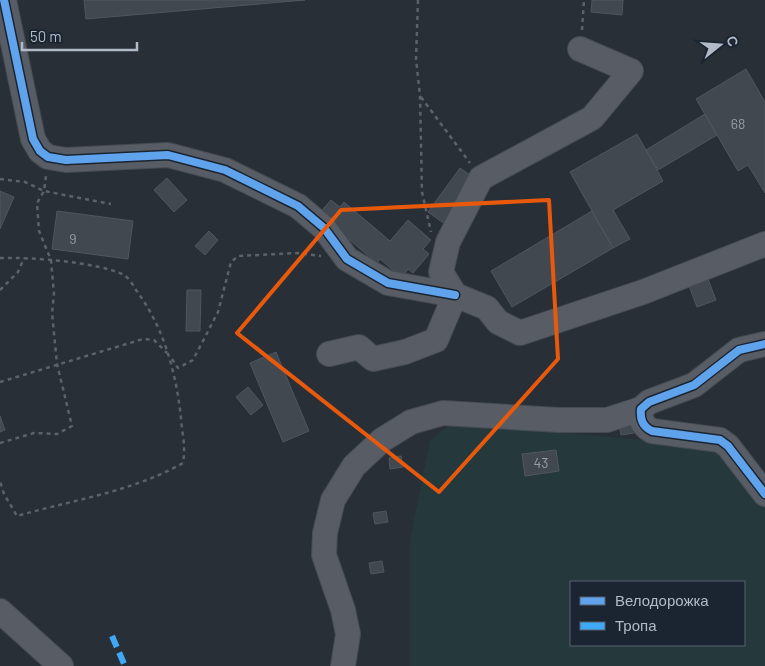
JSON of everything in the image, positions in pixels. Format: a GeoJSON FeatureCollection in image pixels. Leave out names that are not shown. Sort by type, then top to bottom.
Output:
{"type":"FeatureCollection","features":[{"type":"Feature","properties":{"kind":"street"},"geometry":{"type":"LineString","coordinates":[[4,0],[33,140],[40,151],[48,157],[66,160],[168,155],[225,170],[298,206],[324,228],[347,259],[388,283],[455,295],[487,308],[498,322],[520,333],[643,292],[765,244]]}},
{"type":"Feature","properties":{"kind":"street"},"geometry":{"type":"LineString","coordinates":[[455,295],[442,272],[448,242],[480,178],[592,118],[631,71],[580,48]]}},
{"type":"Feature","properties":{"kind":"street"},"geometry":{"type":"LineString","coordinates":[[329,354],[359,347],[373,359],[405,352],[436,340],[455,295]]}},
{"type":"Feature","properties":{"kind":"street"},"geometry":{"type":"LineString","coordinates":[[343,666],[348,634],[343,610],[324,555],[325,533],[333,500],[354,466],[382,440],[411,422],[443,413],[559,420],[607,420],[641,409],[648,402],[694,386],[739,350],[765,344]]}},
{"type":"Feature","properties":{"kind":"street"},"geometry":{"type":"LineString","coordinates":[[641,409],[640,418],[644,427],[652,431],[720,440],[728,446],[765,494]]}},
{"type":"Feature","properties":{"kind":"street"},"geometry":{"type":"LineString","coordinates":[[0,611],[61,666]]}},
{"type":"Feature","properties":{"kind":"path"},"geometry":{"type":"LineString","coordinates":[[418,0],[416,59],[420,96],[422,192],[432,233]]}},
{"type":"Feature","properties":{"kind":"path"},"geometry":{"type":"LineString","coordinates":[[580,48],[584,0]]}},
{"type":"Feature","properties":{"kind":"path"},"geometry":{"type":"LineString","coordinates":[[420,96],[480,178]]}},
{"type":"Feature","properties":{"kind":"path"},"geometry":{"type":"LineString","coordinates":[[0,443],[34,433],[57,434],[72,426],[57,364],[52,314],[54,294],[51,260],[39,231],[37,203],[44,190],[48,157]]}},
{"type":"Feature","properties":{"kind":"path"},"geometry":{"type":"LineString","coordinates":[[0,179],[25,182],[44,190],[112,204]]}},
{"type":"Feature","properties":{"kind":"path"},"geometry":{"type":"LineString","coordinates":[[0,258],[25,257],[86,265],[126,276],[145,302],[169,354],[178,368],[193,360],[218,312],[231,262],[238,256],[298,253],[347,259]]}},
{"type":"Feature","properties":{"kind":"path"},"geometry":{"type":"LineString","coordinates":[[0,290],[18,272],[25,257]]}},
{"type":"Feature","properties":{"kind":"path"},"geometry":{"type":"LineString","coordinates":[[0,382],[143,340],[154,340],[169,354],[181,409],[185,452],[183,463],[146,480],[17,516],[4,494],[0,481]]}},
{"type":"Feature","properties":{"kind":"highlighted area"},"geometry":{"type":"Polygon","coordinates":[[[549,200],[558,359],[439,492],[237,333],[341,210],[549,200]]]}},
{"type":"Feature","properties":{"kind":"green space"},"geometry":{"type":"Polygon","coordinates":[[[476,425],[701,445],[765,476],[765,666],[410,666],[410,541],[430,440],[448,426],[476,425]]]}},
{"type":"Feature","properties":{"kind":"building"},"geometry":{"type":"Polygon","coordinates":[[[84,0],[305,0],[86,19],[84,0]]]}},
{"type":"Feature","properties":{"kind":"building"},"geometry":{"type":"Polygon","coordinates":[[[592,0],[623,0],[622,15],[591,12],[592,0]]]}},
{"type":"Feature","properties":{"kind":"building"},"geometry":{"type":"Polygon","coordinates":[[[746,69],[765,102],[765,193],[748,165],[738,171],[696,99],[746,69]]]}},
{"type":"Feature","properties":{"kind":"building"},"geometry":{"type":"Polygon","coordinates":[[[705,114],[717,135],[658,170],[646,150],[705,114]]]}},
{"type":"Feature","properties":{"kind":"building"},"geometry":{"type":"Polygon","coordinates":[[[637,134],[663,181],[613,210],[630,239],[613,248],[570,172],[637,134]]]}},
{"type":"Feature","properties":{"kind":"building"},"geometry":{"type":"Polygon","coordinates":[[[460,168],[477,180],[445,224],[428,212],[460,168]]]}},
{"type":"Feature","properties":{"kind":"building"},"geometry":{"type":"Polygon","coordinates":[[[167,178],[187,200],[174,212],[154,190],[167,178]]]}},
{"type":"Feature","properties":{"kind":"building"},"geometry":{"type":"Polygon","coordinates":[[[0,191],[14,197],[0,229],[0,191]]]}},
{"type":"Feature","properties":{"kind":"building"},"geometry":{"type":"Polygon","coordinates":[[[331,200],[340,207],[344,202],[390,241],[408,220],[431,240],[423,249],[429,254],[413,273],[408,269],[402,278],[380,259],[377,263],[319,214],[331,200]]]}},
{"type":"Feature","properties":{"kind":"building"},"geometry":{"type":"Polygon","coordinates":[[[57,211],[133,221],[128,259],[52,249],[57,211]]]}},
{"type":"Feature","properties":{"kind":"building"},"geometry":{"type":"Polygon","coordinates":[[[592,211],[613,248],[512,307],[491,271],[592,211]]]}},
{"type":"Feature","properties":{"kind":"building"},"geometry":{"type":"Polygon","coordinates":[[[209,231],[218,240],[205,255],[195,246],[209,231]]]}},
{"type":"Feature","properties":{"kind":"building"},"geometry":{"type":"Polygon","coordinates":[[[708,279],[716,300],[697,307],[689,286],[708,279]]]}},
{"type":"Feature","properties":{"kind":"building"},"geometry":{"type":"Polygon","coordinates":[[[187,290],[201,290],[200,331],[186,331],[187,290]]]}},
{"type":"Feature","properties":{"kind":"building"},"geometry":{"type":"Polygon","coordinates":[[[276,352],[309,431],[283,442],[250,363],[276,352]]]}},
{"type":"Feature","properties":{"kind":"building"},"geometry":{"type":"Polygon","coordinates":[[[248,387],[263,405],[251,415],[236,397],[248,387]]]}},
{"type":"Feature","properties":{"kind":"building"},"geometry":{"type":"Polygon","coordinates":[[[0,416],[5,430],[0,432],[0,416]]]}},
{"type":"Feature","properties":{"kind":"building"},"geometry":{"type":"Polygon","coordinates":[[[632,422],[634,433],[621,435],[619,424],[632,422]]]}},
{"type":"Feature","properties":{"kind":"building"},"geometry":{"type":"Polygon","coordinates":[[[556,450],[559,471],[525,476],[522,454],[556,450]]]}},
{"type":"Feature","properties":{"kind":"building"},"geometry":{"type":"Polygon","coordinates":[[[401,456],[403,467],[390,469],[389,458],[401,456]]]}},
{"type":"Feature","properties":{"kind":"building"},"geometry":{"type":"Polygon","coordinates":[[[386,511],[388,522],[375,524],[373,513],[386,511]]]}},
{"type":"Feature","properties":{"kind":"building"},"geometry":{"type":"Polygon","coordinates":[[[382,561],[384,572],[371,574],[369,563],[382,561]]]}},
{"type":"Feature","properties":{"kind":"marked path"},"geometry":{"type":"LineString","coordinates":[[112,636],[125,666]]}},
{"type":"Feature","properties":{"kind":"cycle path"},"geometry":{"type":"LineString","coordinates":[[4,0],[33,139],[40,151],[48,157],[66,160],[168,155],[225,170],[298,206],[324,228],[347,259],[388,283],[455,295]]}},
{"type":"Feature","properties":{"kind":"cycle path"},"geometry":{"type":"LineString","coordinates":[[765,344],[739,350],[694,385],[649,402],[641,409],[641,419],[652,431],[720,440],[728,446],[765,494]]}}]}
